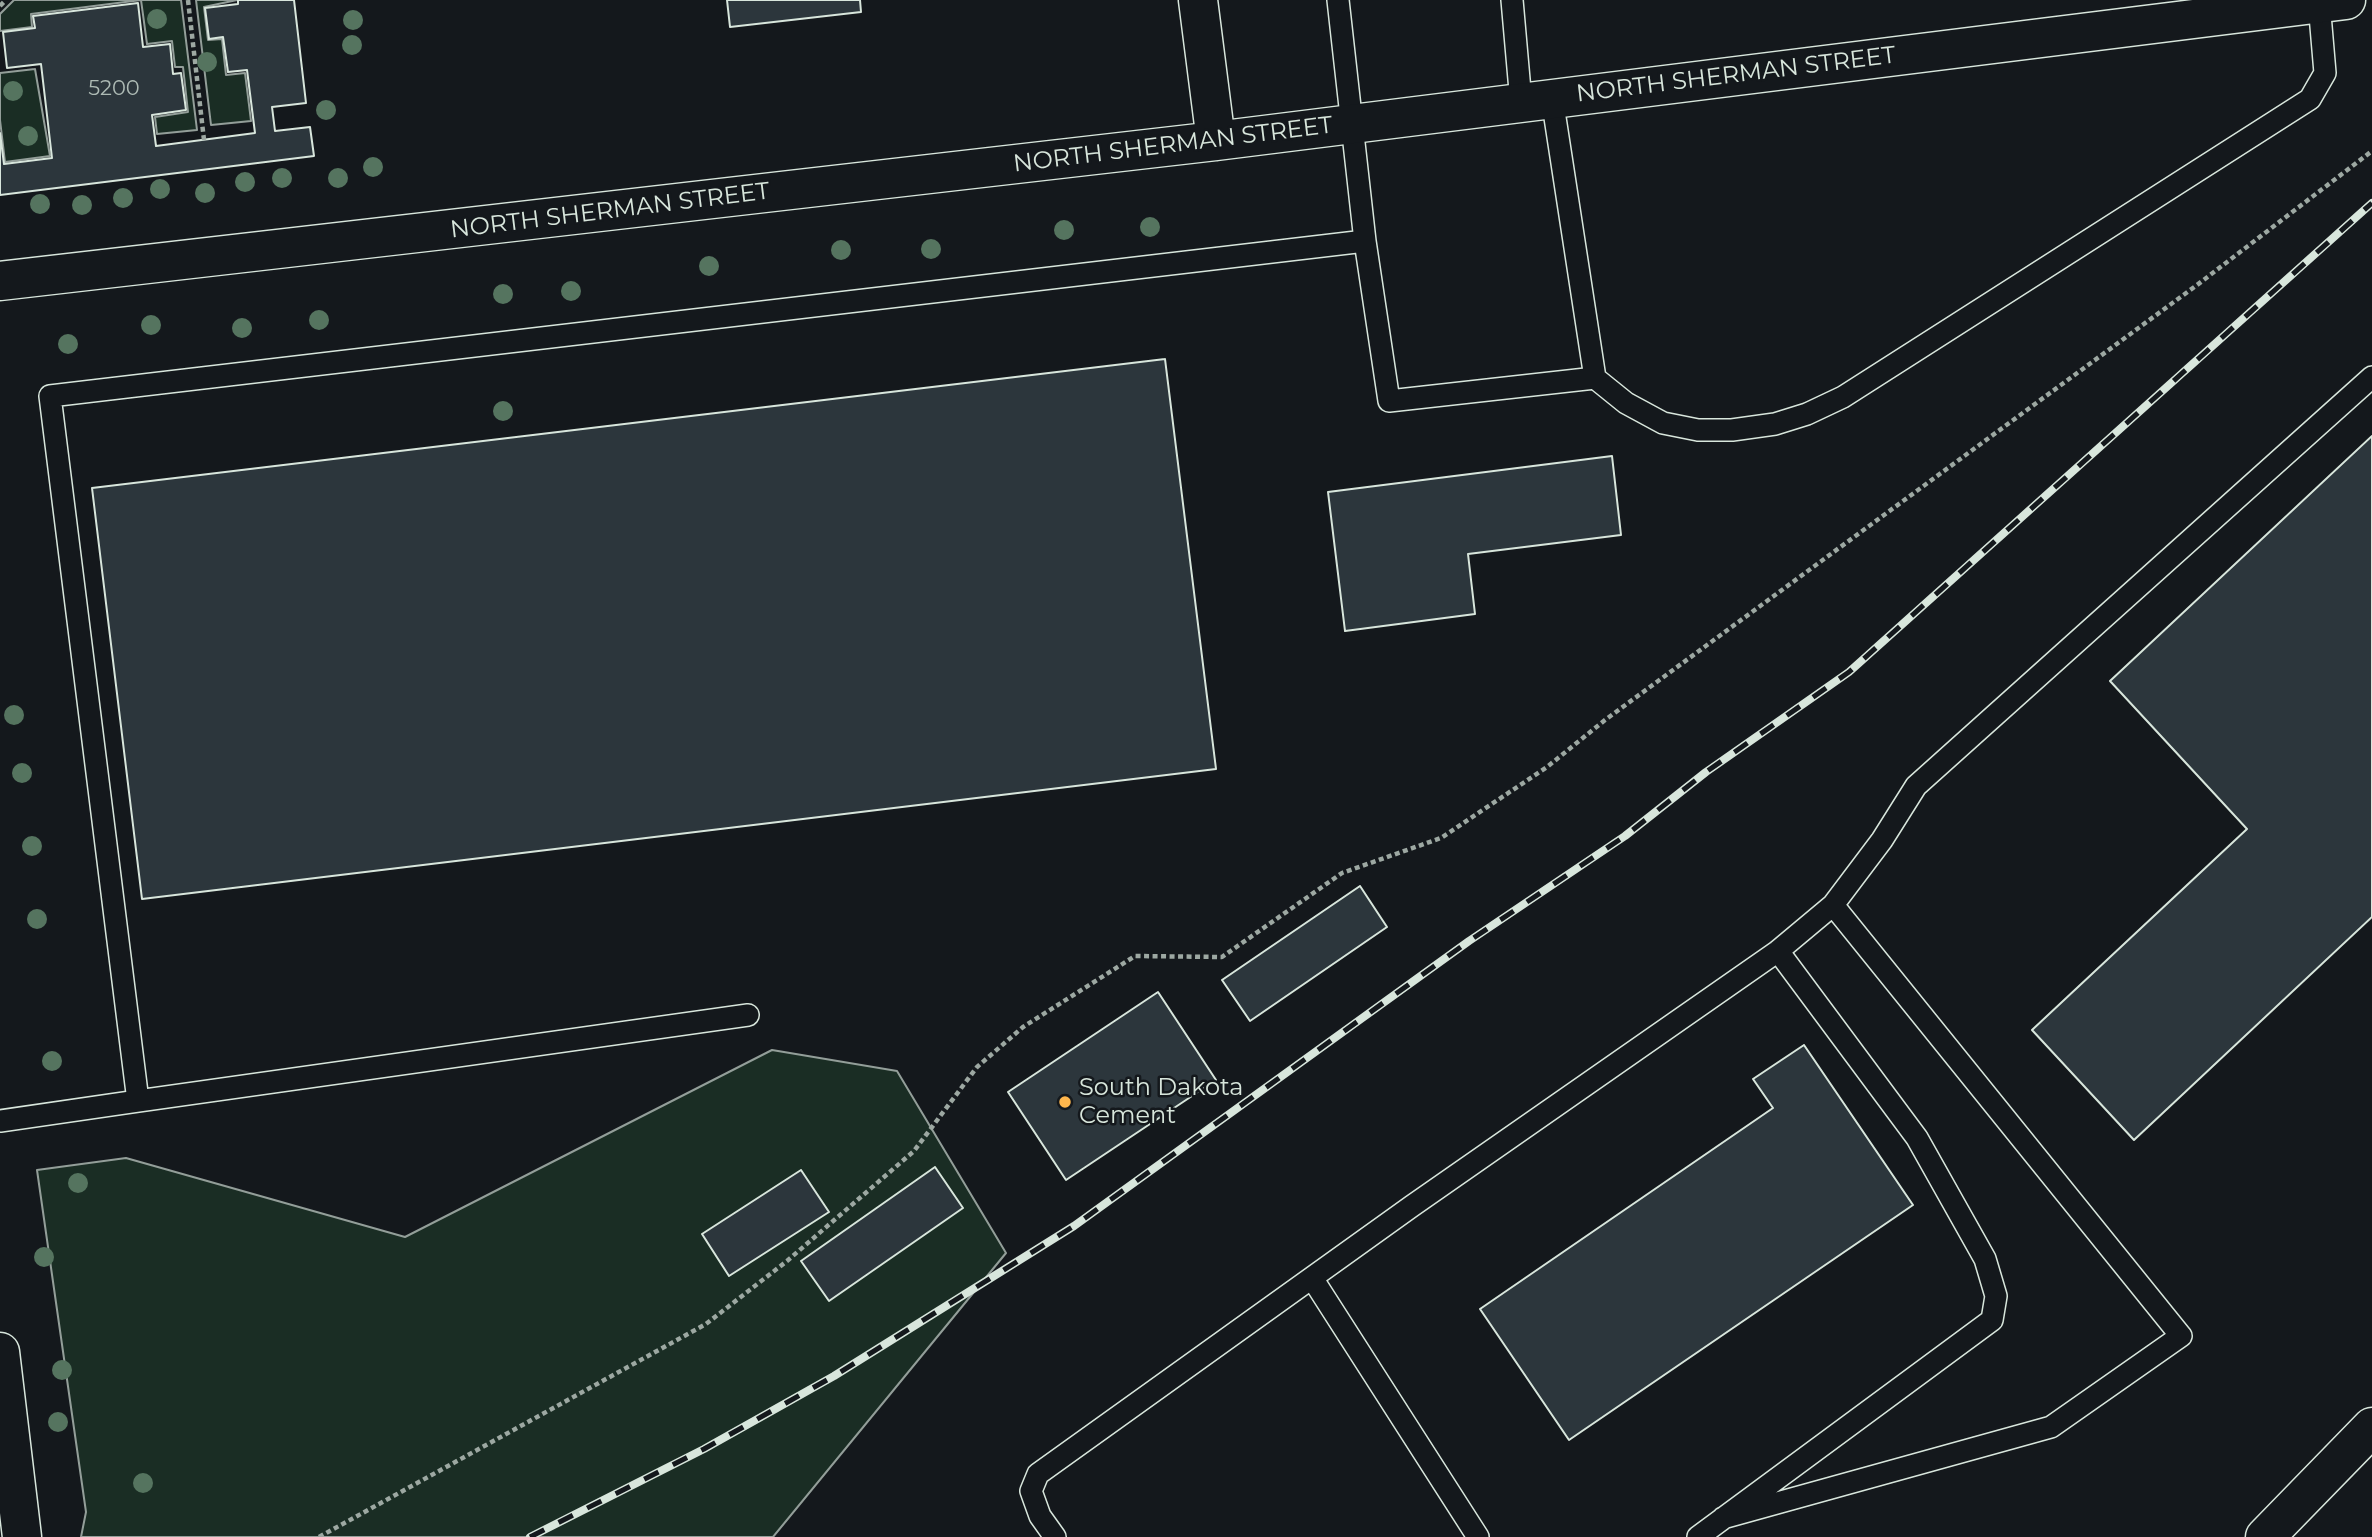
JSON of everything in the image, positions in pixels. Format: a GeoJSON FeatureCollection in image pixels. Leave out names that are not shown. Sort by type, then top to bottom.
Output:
{"type":"FeatureCollection","features":[{"type":"Feature","properties":{"kind":"street"},"geometry":{"type":"LineString","coordinates":[[1198,0],[1216,141]]}},
{"type":"Feature","properties":{"kind":"street","name":"NORTH SHERMAN STREET"},"geometry":{"type":"LineString","coordinates":[[0,281],[1216,141],[2271,5],[2333,2]]}},
{"type":"Feature","properties":{"kind":"street"},"geometry":{"type":"LineString","coordinates":[[0,1352],[22,1537]]}},
{"type":"Feature","properties":{"kind":"street"},"geometry":{"type":"LineString","coordinates":[[2265,1537],[2368,1438]]}},
{"type":"Feature","properties":{"kind":"lane"},"geometry":{"type":"LineString","coordinates":[[1338,0],[1365,241],[1390,401],[1595,378]]}},
{"type":"Feature","properties":{"kind":"lane"},"geometry":{"type":"LineString","coordinates":[[1512,0],[1537,100],[1595,378],[1626,403],[1663,423],[1698,429],[1732,430],[1775,424],[1807,414],[1843,397],[2310,99],[2325,74],[2333,2]]}},
{"type":"Feature","properties":{"kind":"lane"},"geometry":{"type":"LineString","coordinates":[[138,1101],[50,396],[1365,241]]}},
{"type":"Feature","properties":{"kind":"lane"},"geometry":{"type":"LineString","coordinates":[[1055,1537],[1040,1516],[1031,1491],[1038,1474],[1778,951],[1833,905],[1882,840],[1916,786],[2372,377]]}},
{"type":"Feature","properties":{"kind":"lane"},"geometry":{"type":"LineString","coordinates":[[1723,1518],[2052,1427],[2181,1336],[1833,905]]}},
{"type":"Feature","properties":{"kind":"lane"},"geometry":{"type":"LineString","coordinates":[[1698,1537],[1992,1320],[1996,1296],[1985,1259],[1917,1138],[1778,951]]}},
{"type":"Feature","properties":{"kind":"lane"},"geometry":{"type":"LineString","coordinates":[[0,1121],[748,1015]]}},
{"type":"Feature","properties":{"kind":"lane"},"geometry":{"type":"LineString","coordinates":[[1312,1278],[1478,1537]]}},
{"type":"Feature","properties":{"kind":"path"},"geometry":{"type":"LineString","coordinates":[[0,6],[6,0]]}},
{"type":"Feature","properties":{"kind":"path"},"geometry":{"type":"LineString","coordinates":[[188,0],[204,140]]}},
{"type":"Feature","properties":{"kind":"path"},"geometry":{"type":"LineString","coordinates":[[319,1537],[706,1324],[787,1261],[914,1151],[977,1067],[1023,1027],[1135,956],[1222,957],[1342,873],[1441,838],[1546,767],[1605,720],[2197,285],[2372,150]]}},
{"type":"Feature","properties":{"kind":"green space"},"geometry":{"type":"Polygon","coordinates":[[[14,0],[141,0],[31,14],[32,27],[0,31],[0,14],[14,0]]]}},
{"type":"Feature","properties":{"kind":"green space"},"geometry":{"type":"Polygon","coordinates":[[[141,0],[181,0],[197,130],[157,134],[155,117],[188,112],[183,67],[175,67],[172,41],[147,44],[141,0]]]}},
{"type":"Feature","properties":{"kind":"green space"},"geometry":{"type":"Polygon","coordinates":[[[196,0],[237,0],[204,7],[208,40],[222,39],[226,75],[245,73],[251,121],[211,125],[196,0]]]}},
{"type":"Feature","properties":{"kind":"green space"},"geometry":{"type":"Polygon","coordinates":[[[35,69],[50,156],[5,162],[0,120],[0,73],[35,69]]]}},
{"type":"Feature","properties":{"kind":"green space"},"geometry":{"type":"Polygon","coordinates":[[[772,1050],[897,1071],[1006,1253],[773,1537],[81,1537],[86,1512],[37,1170],[126,1158],[405,1237],[772,1050]]]}},
{"type":"Feature","properties":{"kind":"building"},"geometry":{"type":"Polygon","coordinates":[[[238,0],[294,0],[306,103],[272,107],[275,131],[310,127],[314,156],[0,195],[0,133],[4,164],[52,158],[41,64],[7,68],[3,32],[35,28],[33,16],[138,3],[143,47],[170,44],[173,74],[181,73],[186,110],[152,115],[156,146],[255,133],[247,70],[228,72],[223,37],[209,39],[205,8],[238,4],[238,0]]]}},
{"type":"Feature","properties":{"kind":"building"},"geometry":{"type":"Polygon","coordinates":[[[727,0],[860,0],[861,12],[730,27],[727,0]]]}},
{"type":"Feature","properties":{"kind":"building"},"geometry":{"type":"Polygon","coordinates":[[[1165,359],[1216,769],[142,899],[92,488],[1165,359]]]}},
{"type":"Feature","properties":{"kind":"building"},"geometry":{"type":"Polygon","coordinates":[[[2372,436],[2372,917],[2134,1140],[2032,1030],[2247,829],[2110,681],[2372,436]]]}},
{"type":"Feature","properties":{"kind":"building"},"geometry":{"type":"Polygon","coordinates":[[[1612,456],[1621,535],[1468,554],[1475,614],[1345,631],[1328,492],[1612,456]]]}},
{"type":"Feature","properties":{"kind":"building"},"geometry":{"type":"Polygon","coordinates":[[[1360,886],[1387,927],[1250,1021],[1222,980],[1360,886]]]}},
{"type":"Feature","properties":{"kind":"building"},"geometry":{"type":"Polygon","coordinates":[[[1158,992],[1216,1080],[1066,1180],[1008,1092],[1158,992]]]}},
{"type":"Feature","properties":{"kind":"building"},"geometry":{"type":"Polygon","coordinates":[[[1804,1045],[1913,1205],[1569,1440],[1480,1309],[1773,1108],[1753,1079],[1804,1045]]]}},
{"type":"Feature","properties":{"kind":"building"},"geometry":{"type":"Polygon","coordinates":[[[935,1167],[963,1208],[829,1301],[801,1261],[935,1167]]]}},
{"type":"Feature","properties":{"kind":"building"},"geometry":{"type":"Polygon","coordinates":[[[801,1170],[829,1212],[729,1276],[702,1234],[801,1170]]]}},
{"type":"Feature","properties":{"kind":"railway"},"geometry":{"type":"LineString","coordinates":[[530,1537],[704,1449],[834,1376],[1074,1226],[1469,941],[1625,836],[1706,772],[1849,672],[2372,203]]}},
{"type":"Feature","properties":{"kind":"place","name":"South Dakota Cement"},"geometry":{"type":"Point","coordinates":[1065,1102]}}]}
